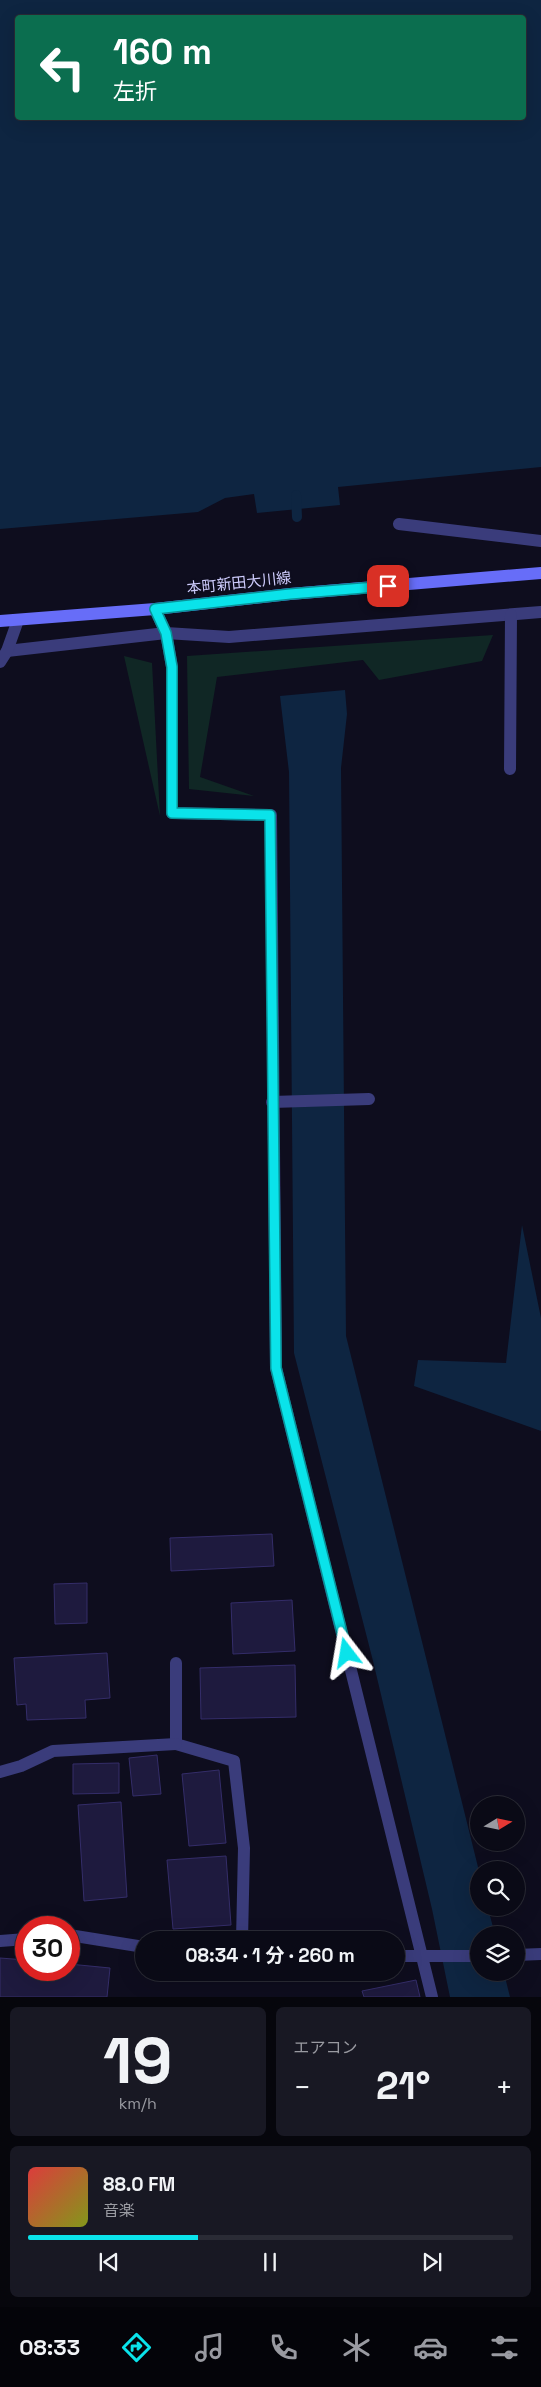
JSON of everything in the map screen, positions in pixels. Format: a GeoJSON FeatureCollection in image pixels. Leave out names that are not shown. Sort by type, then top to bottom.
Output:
{"type":"FeatureCollection","features":[{"type":"Feature","properties":{"kind":"main road","name":"本町新田大川線"},"geometry":{"type":"LineString","coordinates":[[0,621],[155,609],[290,594],[541,573]]}},
{"type":"Feature","properties":{"kind":"street"},"geometry":{"type":"LineString","coordinates":[[399,524],[541,541]]}},
{"type":"Feature","properties":{"kind":"street"},"geometry":{"type":"LineString","coordinates":[[155,609],[166,633],[172,667],[172,813],[270,815],[276,1368],[432,1997]]}},
{"type":"Feature","properties":{"kind":"street"},"geometry":{"type":"LineString","coordinates":[[2,655],[166,633],[228,637],[541,612]]}},
{"type":"Feature","properties":{"kind":"street"},"geometry":{"type":"LineString","coordinates":[[510,769],[511,615]]}},
{"type":"Feature","properties":{"kind":"street"},"geometry":{"type":"LineString","coordinates":[[2,655],[18,620]]}},
{"type":"Feature","properties":{"kind":"street"},"geometry":{"type":"LineString","coordinates":[[272,1102],[369,1099]]}},
{"type":"Feature","properties":{"kind":"street"},"geometry":{"type":"LineString","coordinates":[[176,1663],[176,1744]]}},
{"type":"Feature","properties":{"kind":"street"},"geometry":{"type":"LineString","coordinates":[[0,1772],[21,1766],[53,1751],[176,1744],[234,1761],[244,1848],[242,1931]]}},
{"type":"Feature","properties":{"kind":"street"},"geometry":{"type":"LineString","coordinates":[[80,1937],[135,1946]]}},
{"type":"Feature","properties":{"kind":"street"},"geometry":{"type":"LineString","coordinates":[[0,1942],[15,1940]]}},
{"type":"Feature","properties":{"kind":"street"},"geometry":{"type":"LineString","coordinates":[[525,1955],[541,1954]]}},
{"type":"Feature","properties":{"kind":"street"},"geometry":{"type":"LineString","coordinates":[[405,1956],[470,1956]]}},
{"type":"Feature","properties":{"kind":"green space"},"geometry":{"type":"Polygon","coordinates":[[[493,635],[482,661],[379,680],[363,660],[217,677],[200,777],[254,796],[189,789],[187,656],[493,635]]]}},
{"type":"Feature","properties":{"kind":"green space"},"geometry":{"type":"Polygon","coordinates":[[[124,656],[152,663],[160,816],[124,656]]]}},
{"type":"Feature","properties":{"kind":"water"},"geometry":{"type":"Polygon","coordinates":[[[0,0],[541,0],[541,467],[338,487],[340,505],[257,513],[254,494],[225,498],[198,512],[0,529],[0,0]]]}},
{"type":"Feature","properties":{"kind":"water"},"geometry":{"type":"Polygon","coordinates":[[[345,690],[347,714],[341,768],[346,1336],[470,1835],[470,1851],[474,1851],[477,1861],[470,1861],[470,1916],[490,1916],[493,1926],[470,1926],[470,1981],[506,1981],[510,1997],[450,1997],[432,1909],[373,1661],[294,1353],[289,772],[280,696],[345,690]]]}},
{"type":"Feature","properties":{"kind":"water"},"geometry":{"type":"Polygon","coordinates":[[[522,1225],[541,1318],[541,1431],[414,1386],[418,1360],[506,1363],[522,1225]]]}},
{"type":"Feature","properties":{"kind":"building"},"geometry":{"type":"Polygon","coordinates":[[[272,1534],[274,1566],[171,1571],[170,1538],[272,1534]]]}},
{"type":"Feature","properties":{"kind":"building"},"geometry":{"type":"Polygon","coordinates":[[[87,1583],[87,1623],[55,1624],[54,1584],[87,1583]]]}},
{"type":"Feature","properties":{"kind":"building"},"geometry":{"type":"Polygon","coordinates":[[[292,1600],[295,1651],[233,1654],[231,1603],[292,1600]]]}},
{"type":"Feature","properties":{"kind":"building"},"geometry":{"type":"Polygon","coordinates":[[[107,1653],[110,1698],[85,1700],[86,1718],[27,1720],[26,1704],[17,1705],[14,1658],[107,1653]]]}},
{"type":"Feature","properties":{"kind":"building"},"geometry":{"type":"Polygon","coordinates":[[[295,1665],[296,1717],[201,1719],[200,1668],[295,1665]]]}},
{"type":"Feature","properties":{"kind":"building"},"geometry":{"type":"Polygon","coordinates":[[[157,1755],[161,1794],[133,1796],[129,1758],[157,1755]]]}},
{"type":"Feature","properties":{"kind":"building"},"geometry":{"type":"Polygon","coordinates":[[[119,1763],[119,1793],[73,1794],[73,1764],[119,1763]]]}},
{"type":"Feature","properties":{"kind":"building"},"geometry":{"type":"Polygon","coordinates":[[[219,1770],[226,1843],[189,1846],[182,1774],[219,1770]]]}},
{"type":"Feature","properties":{"kind":"building"},"geometry":{"type":"Polygon","coordinates":[[[121,1802],[127,1897],[84,1901],[78,1805],[121,1802]]]}},
{"type":"Feature","properties":{"kind":"building"},"geometry":{"type":"Polygon","coordinates":[[[226,1856],[231,1925],[173,1929],[167,1860],[226,1856]]]}},
{"type":"Feature","properties":{"kind":"building"},"geometry":{"type":"Polygon","coordinates":[[[0,1958],[15,1959],[15,1981],[80,1981],[80,1965],[110,1968],[107,1997],[0,1997],[0,1958]]]}},
{"type":"Feature","properties":{"kind":"building"},"geometry":{"type":"Polygon","coordinates":[[[416,1980],[420,1997],[364,1997],[362,1991],[416,1980]]]}},
{"type":"Feature","properties":{"kind":"waterway"},"geometry":{"type":"LineString","coordinates":[[296,495],[297,517]]}},
{"type":"Feature","properties":{"kind":"route"},"geometry":{"type":"LineString","coordinates":[[347,1653],[276,1368],[270,815],[172,813],[172,667],[166,633],[155,609],[290,594],[388,586]]}}]}
